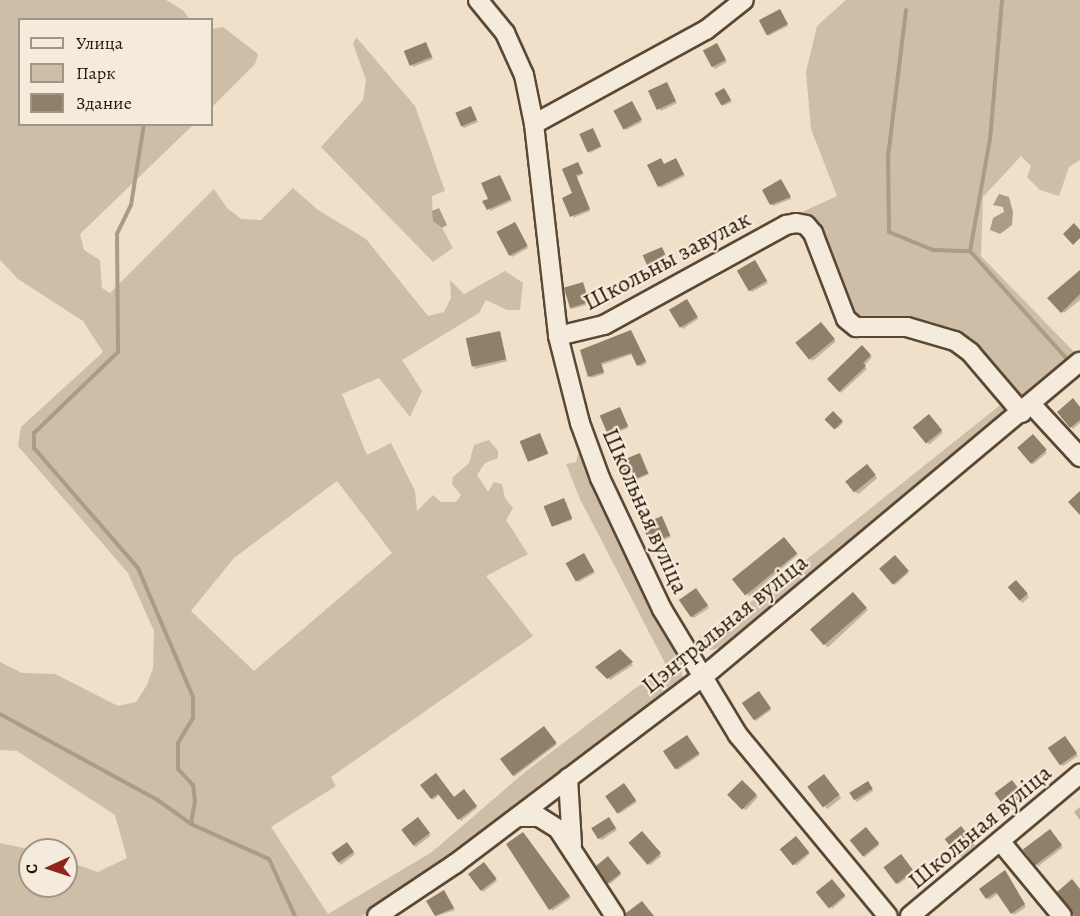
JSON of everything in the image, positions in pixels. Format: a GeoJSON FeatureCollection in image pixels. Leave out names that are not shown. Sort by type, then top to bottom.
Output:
{"type":"FeatureCollection","features":[{"type":"Feature","properties":{"kind":"street","name":"Школьная вуліца"},"geometry":{"type":"LineString","coordinates":[[478,0],[505,33],[524,75],[534,124],[558,336],[580,423],[600,478],[662,609],[738,735],[888,916]]}},
{"type":"Feature","properties":{"kind":"street"},"geometry":{"type":"LineString","coordinates":[[534,124],[706,30],[744,0]]}},
{"type":"Feature","properties":{"kind":"street","name":"Школьны завулак"},"geometry":{"type":"LineString","coordinates":[[558,336],[604,325],[786,225],[796,223],[806,225],[813,233],[846,319],[856,327],[907,327],[955,341],[970,352],[1027,409]]}},
{"type":"Feature","properties":{"kind":"street","name":"Цэнтральная вуліца"},"geometry":{"type":"LineString","coordinates":[[387,914],[704,676],[1027,409],[1080,362]]}},
{"type":"Feature","properties":{"kind":"street"},"geometry":{"type":"LineString","coordinates":[[1027,409],[1080,457]]}},
{"type":"Feature","properties":{"kind":"street","name":"Школьная вуліца"},"geometry":{"type":"LineString","coordinates":[[910,916],[1080,774]]}},
{"type":"Feature","properties":{"kind":"street"},"geometry":{"type":"LineString","coordinates":[[568,778],[567,798],[573,846],[587,878],[615,916]]}},
{"type":"Feature","properties":{"kind":"street"},"geometry":{"type":"LineString","coordinates":[[518,817],[531,815],[547,820],[573,846]]}},
{"type":"Feature","properties":{"kind":"street"},"geometry":{"type":"LineString","coordinates":[[1000,841],[1062,916]]}},
{"type":"Feature","properties":{"kind":"green space"},"geometry":{"type":"Polygon","coordinates":[[[0,0],[166,0],[184,11],[188,18],[18,18],[18,126],[192,126],[80,234],[84,250],[100,260],[102,288],[110,293],[214,189],[227,208],[241,219],[261,220],[293,188],[318,210],[366,239],[428,316],[444,312],[451,298],[450,280],[464,294],[505,271],[523,283],[520,310],[507,310],[486,300],[479,313],[402,360],[422,391],[410,417],[379,378],[342,394],[367,455],[391,443],[415,491],[417,511],[433,495],[441,502],[456,502],[461,495],[452,484],[453,477],[469,463],[474,445],[489,440],[498,451],[498,458],[485,463],[477,475],[488,492],[494,482],[502,484],[505,498],[513,508],[506,520],[528,554],[486,576],[533,636],[331,777],[336,786],[271,827],[328,914],[432,852],[525,772],[666,665],[580,499],[566,464],[576,462],[578,454],[585,453],[683,660],[682,679],[666,699],[553,777],[434,871],[362,916],[0,916],[0,843],[18,847],[18,898],[78,898],[78,865],[98,872],[127,858],[115,815],[17,751],[0,750],[0,662],[22,673],[55,674],[118,706],[136,702],[147,685],[153,668],[154,631],[128,573],[18,446],[21,427],[103,352],[83,321],[18,279],[0,260],[0,0]],[[337,481],[234,558],[191,611],[254,671],[392,553],[337,481]]]}},
{"type":"Feature","properties":{"kind":"green space"},"geometry":{"type":"Polygon","coordinates":[[[846,0],[1080,0],[1080,160],[1069,167],[1059,196],[1040,190],[1027,177],[1031,166],[1021,156],[983,197],[981,256],[1076,354],[1023,405],[973,349],[858,324],[839,282],[791,217],[837,196],[811,129],[806,72],[817,26],[846,0]]]}},
{"type":"Feature","properties":{"kind":"green space"},"geometry":{"type":"Polygon","coordinates":[[[223,27],[258,54],[255,64],[213,106],[213,29],[223,27]]]}},
{"type":"Feature","properties":{"kind":"green space"},"geometry":{"type":"Polygon","coordinates":[[[356,37],[415,106],[445,191],[432,196],[433,221],[442,228],[453,248],[433,262],[321,147],[363,100],[366,80],[353,44],[356,37]]]}},
{"type":"Feature","properties":{"kind":"green space"},"geometry":{"type":"Polygon","coordinates":[[[1004,402],[1013,408],[730,645],[711,650],[692,643],[772,587],[1004,402]]]}},
{"type":"Feature","properties":{"kind":"shaded area"},"geometry":{"type":"Polygon","coordinates":[[[999,194],[1009,197],[1013,212],[1012,225],[1000,234],[990,230],[993,218],[1004,212],[1003,207],[993,205],[999,194]]]}},
{"type":"Feature","properties":{"kind":"shaded area"},"geometry":{"type":"Polygon","coordinates":[[[439,208],[447,225],[442,228],[433,221],[432,211],[439,208]]]}},
{"type":"Feature","properties":{"kind":"building"},"geometry":{"type":"Polygon","coordinates":[[[780,9],[788,24],[767,35],[759,20],[780,9]]]}},
{"type":"Feature","properties":{"kind":"building"},"geometry":{"type":"Polygon","coordinates":[[[426,42],[432,57],[410,66],[404,51],[426,42]]]}},
{"type":"Feature","properties":{"kind":"building"},"geometry":{"type":"Polygon","coordinates":[[[717,43],[726,60],[712,67],[703,51],[717,43]]]}},
{"type":"Feature","properties":{"kind":"building"},"geometry":{"type":"Polygon","coordinates":[[[667,82],[676,101],[657,110],[648,91],[667,82]]]}},
{"type":"Feature","properties":{"kind":"building"},"geometry":{"type":"Polygon","coordinates":[[[724,88],[731,100],[721,106],[714,94],[724,88]]]}},
{"type":"Feature","properties":{"kind":"building"},"geometry":{"type":"Polygon","coordinates":[[[632,101],[642,120],[623,129],[613,111],[632,101]]]}},
{"type":"Feature","properties":{"kind":"building"},"geometry":{"type":"Polygon","coordinates":[[[471,106],[477,120],[461,126],[455,113],[471,106]]]}},
{"type":"Feature","properties":{"kind":"building"},"geometry":{"type":"Polygon","coordinates":[[[593,128],[601,146],[587,152],[579,134],[593,128]]]}},
{"type":"Feature","properties":{"kind":"building"},"geometry":{"type":"Polygon","coordinates":[[[661,158],[664,164],[676,158],[684,174],[658,187],[647,165],[661,158]]]}},
{"type":"Feature","properties":{"kind":"building"},"geometry":{"type":"Polygon","coordinates":[[[578,162],[583,173],[576,175],[590,209],[570,217],[562,198],[572,193],[562,169],[578,162]]]}},
{"type":"Feature","properties":{"kind":"building"},"geometry":{"type":"Polygon","coordinates":[[[500,175],[511,199],[487,210],[482,201],[488,199],[481,183],[500,175]]]}},
{"type":"Feature","properties":{"kind":"building"},"geometry":{"type":"Polygon","coordinates":[[[781,179],[791,197],[770,205],[762,190],[781,179]]]}},
{"type":"Feature","properties":{"kind":"building"},"geometry":{"type":"Polygon","coordinates":[[[515,222],[528,246],[509,256],[496,232],[515,222]]]}},
{"type":"Feature","properties":{"kind":"building"},"geometry":{"type":"Polygon","coordinates":[[[1074,223],[1080,230],[1080,238],[1073,245],[1063,234],[1074,223]]]}},
{"type":"Feature","properties":{"kind":"building"},"geometry":{"type":"Polygon","coordinates":[[[662,247],[670,266],[651,275],[643,255],[662,247]]]}},
{"type":"Feature","properties":{"kind":"building"},"geometry":{"type":"Polygon","coordinates":[[[755,260],[767,281],[749,291],[737,270],[755,260]]]}},
{"type":"Feature","properties":{"kind":"building"},"geometry":{"type":"Polygon","coordinates":[[[1080,270],[1080,294],[1061,313],[1047,298],[1080,270]]]}},
{"type":"Feature","properties":{"kind":"building"},"geometry":{"type":"Polygon","coordinates":[[[583,282],[589,302],[570,308],[564,288],[583,282]]]}},
{"type":"Feature","properties":{"kind":"building"},"geometry":{"type":"Polygon","coordinates":[[[687,299],[698,317],[680,328],[669,310],[687,299]]]}},
{"type":"Feature","properties":{"kind":"building"},"geometry":{"type":"Polygon","coordinates":[[[821,322],[835,339],[809,360],[795,343],[821,322]]]}},
{"type":"Feature","properties":{"kind":"building"},"geometry":{"type":"Polygon","coordinates":[[[631,330],[646,361],[637,366],[631,353],[601,363],[604,372],[588,377],[580,350],[631,330]]]}},
{"type":"Feature","properties":{"kind":"building"},"geometry":{"type":"Polygon","coordinates":[[[500,331],[506,359],[472,367],[466,338],[500,331]]]}},
{"type":"Feature","properties":{"kind":"building"},"geometry":{"type":"Polygon","coordinates":[[[862,345],[871,355],[863,363],[866,366],[839,392],[827,379],[862,345]]]}},
{"type":"Feature","properties":{"kind":"building"},"geometry":{"type":"Polygon","coordinates":[[[1073,398],[1080,407],[1080,420],[1070,428],[1057,412],[1073,398]]]}},
{"type":"Feature","properties":{"kind":"building"},"geometry":{"type":"Polygon","coordinates":[[[620,407],[628,426],[608,435],[600,416],[620,407]]]}},
{"type":"Feature","properties":{"kind":"building"},"geometry":{"type":"Polygon","coordinates":[[[833,411],[843,421],[834,429],[825,419],[833,411]]]}},
{"type":"Feature","properties":{"kind":"building"},"geometry":{"type":"Polygon","coordinates":[[[929,414],[942,430],[926,444],[913,427],[929,414]]]}},
{"type":"Feature","properties":{"kind":"building"},"geometry":{"type":"Polygon","coordinates":[[[540,433],[548,453],[528,462],[520,441],[540,433]]]}},
{"type":"Feature","properties":{"kind":"building"},"geometry":{"type":"Polygon","coordinates":[[[1033,434],[1047,450],[1031,464],[1017,448],[1033,434]]]}},
{"type":"Feature","properties":{"kind":"building"},"geometry":{"type":"Polygon","coordinates":[[[640,453],[648,473],[628,482],[620,461],[640,453]]]}},
{"type":"Feature","properties":{"kind":"building"},"geometry":{"type":"Polygon","coordinates":[[[867,464],[876,475],[854,493],[845,482],[867,464]]]}},
{"type":"Feature","properties":{"kind":"building"},"geometry":{"type":"Polygon","coordinates":[[[1080,491],[1080,515],[1068,502],[1080,491]]]}},
{"type":"Feature","properties":{"kind":"building"},"geometry":{"type":"Polygon","coordinates":[[[564,498],[572,518],[552,527],[544,506],[564,498]]]}},
{"type":"Feature","properties":{"kind":"building"},"geometry":{"type":"Polygon","coordinates":[[[662,516],[670,535],[650,544],[642,525],[662,516]]]}},
{"type":"Feature","properties":{"kind":"building"},"geometry":{"type":"Polygon","coordinates":[[[784,537],[797,553],[745,595],[732,579],[784,537]]]}},
{"type":"Feature","properties":{"kind":"building"},"geometry":{"type":"Polygon","coordinates":[[[584,553],[594,571],[576,582],[566,563],[584,553]]]}},
{"type":"Feature","properties":{"kind":"building"},"geometry":{"type":"Polygon","coordinates":[[[895,555],[909,571],[893,585],[879,569],[895,555]]]}},
{"type":"Feature","properties":{"kind":"building"},"geometry":{"type":"Polygon","coordinates":[[[1016,580],[1028,594],[1020,601],[1008,587],[1016,580]]]}},
{"type":"Feature","properties":{"kind":"building"},"geometry":{"type":"Polygon","coordinates":[[[696,588],[708,605],[691,617],[679,600],[696,588]]]}},
{"type":"Feature","properties":{"kind":"building"},"geometry":{"type":"Polygon","coordinates":[[[853,592],[867,608],[824,645],[810,629],[853,592]]]}},
{"type":"Feature","properties":{"kind":"building"},"geometry":{"type":"Polygon","coordinates":[[[620,649],[633,662],[607,679],[595,667],[620,649]]]}},
{"type":"Feature","properties":{"kind":"building"},"geometry":{"type":"Polygon","coordinates":[[[759,691],[771,708],[754,720],[742,703],[759,691]]]}},
{"type":"Feature","properties":{"kind":"building"},"geometry":{"type":"Polygon","coordinates":[[[544,726],[557,743],[513,776],[500,759],[544,726]]]}},
{"type":"Feature","properties":{"kind":"building"},"geometry":{"type":"Polygon","coordinates":[[[687,735],[699,753],[675,769],[663,751],[687,735]]]}},
{"type":"Feature","properties":{"kind":"building"},"geometry":{"type":"Polygon","coordinates":[[[1065,736],[1077,753],[1060,765],[1048,748],[1065,736]]]}},
{"type":"Feature","properties":{"kind":"building"},"geometry":{"type":"Polygon","coordinates":[[[436,773],[454,797],[464,789],[477,806],[458,820],[438,794],[431,799],[420,785],[436,773]]]}},
{"type":"Feature","properties":{"kind":"building"},"geometry":{"type":"Polygon","coordinates":[[[824,774],[840,795],[823,807],[807,787],[824,774]]]}},
{"type":"Feature","properties":{"kind":"building"},"geometry":{"type":"Polygon","coordinates":[[[742,780],[757,795],[742,810],[727,795],[742,780]]]}},
{"type":"Feature","properties":{"kind":"building"},"geometry":{"type":"Polygon","coordinates":[[[1012,780],[1025,797],[1007,810],[994,793],[1012,780]]]}},
{"type":"Feature","properties":{"kind":"building"},"geometry":{"type":"Polygon","coordinates":[[[868,781],[873,789],[854,800],[849,793],[868,781]]]}},
{"type":"Feature","properties":{"kind":"building"},"geometry":{"type":"Polygon","coordinates":[[[624,783],[636,800],[617,813],[605,796],[624,783]]]}},
{"type":"Feature","properties":{"kind":"building"},"geometry":{"type":"Polygon","coordinates":[[[418,817],[430,833],[413,846],[401,830],[418,817]]]}},
{"type":"Feature","properties":{"kind":"building"},"geometry":{"type":"Polygon","coordinates":[[[609,817],[616,828],[598,839],[591,828],[609,817]]]}},
{"type":"Feature","properties":{"kind":"building"},"geometry":{"type":"Polygon","coordinates":[[[961,826],[974,842],[958,856],[945,839],[961,826]]]}},
{"type":"Feature","properties":{"kind":"building"},"geometry":{"type":"Polygon","coordinates":[[[866,827],[879,843],[863,857],[850,840],[866,827]]]}},
{"type":"Feature","properties":{"kind":"building"},"geometry":{"type":"Polygon","coordinates":[[[1050,829],[1062,845],[1035,865],[1023,849],[1050,829]]]}},
{"type":"Feature","properties":{"kind":"building"},"geometry":{"type":"Polygon","coordinates":[[[642,831],[661,853],[647,865],[628,843],[642,831]]]}},
{"type":"Feature","properties":{"kind":"building"},"geometry":{"type":"Polygon","coordinates":[[[523,832],[570,896],[549,910],[506,844],[523,832]]]}},
{"type":"Feature","properties":{"kind":"building"},"geometry":{"type":"Polygon","coordinates":[[[796,836],[809,852],[793,866],[780,849],[796,836]]]}},
{"type":"Feature","properties":{"kind":"building"},"geometry":{"type":"Polygon","coordinates":[[[347,842],[354,852],[338,863],[331,853],[347,842]]]}},
{"type":"Feature","properties":{"kind":"building"},"geometry":{"type":"Polygon","coordinates":[[[901,854],[914,871],[896,884],[883,867],[901,854]]]}},
{"type":"Feature","properties":{"kind":"building"},"geometry":{"type":"Polygon","coordinates":[[[608,856],[621,873],[607,884],[596,866],[608,856]]]}},
{"type":"Feature","properties":{"kind":"building"},"geometry":{"type":"Polygon","coordinates":[[[484,862],[497,879],[481,891],[468,874],[484,862]]]}},
{"type":"Feature","properties":{"kind":"building"},"geometry":{"type":"Polygon","coordinates":[[[1005,870],[1025,904],[1011,914],[996,892],[986,899],[979,889],[1005,870]]]}},
{"type":"Feature","properties":{"kind":"building"},"geometry":{"type":"Polygon","coordinates":[[[832,879],[845,895],[829,909],[816,892],[832,879]]]}},
{"type":"Feature","properties":{"kind":"building"},"geometry":{"type":"Polygon","coordinates":[[[1072,879],[1080,889],[1080,916],[1074,916],[1057,892],[1072,879]]]}},
{"type":"Feature","properties":{"kind":"building"},"geometry":{"type":"Polygon","coordinates":[[[444,890],[454,908],[435,916],[426,901],[444,890]]]}},
{"type":"Feature","properties":{"kind":"building"},"geometry":{"type":"Polygon","coordinates":[[[642,901],[654,916],[626,916],[626,913],[642,901]]]}},
{"type":"Feature","properties":{"kind":"waterway"},"geometry":{"type":"LineString","coordinates":[[1002,0],[990,139],[970,251],[1066,358]]}},
{"type":"Feature","properties":{"kind":"waterway"},"geometry":{"type":"LineString","coordinates":[[906,10],[888,157],[889,232],[933,250],[970,251]]}},
{"type":"Feature","properties":{"kind":"waterway"},"geometry":{"type":"LineString","coordinates":[[144,126],[131,205],[117,234],[118,352],[34,433],[34,448],[138,568],[193,697],[193,718],[178,743],[178,769],[193,785],[195,801],[191,824]]}},
{"type":"Feature","properties":{"kind":"waterway"},"geometry":{"type":"LineString","coordinates":[[0,714],[156,799],[191,824],[269,859],[295,916]]}}]}
